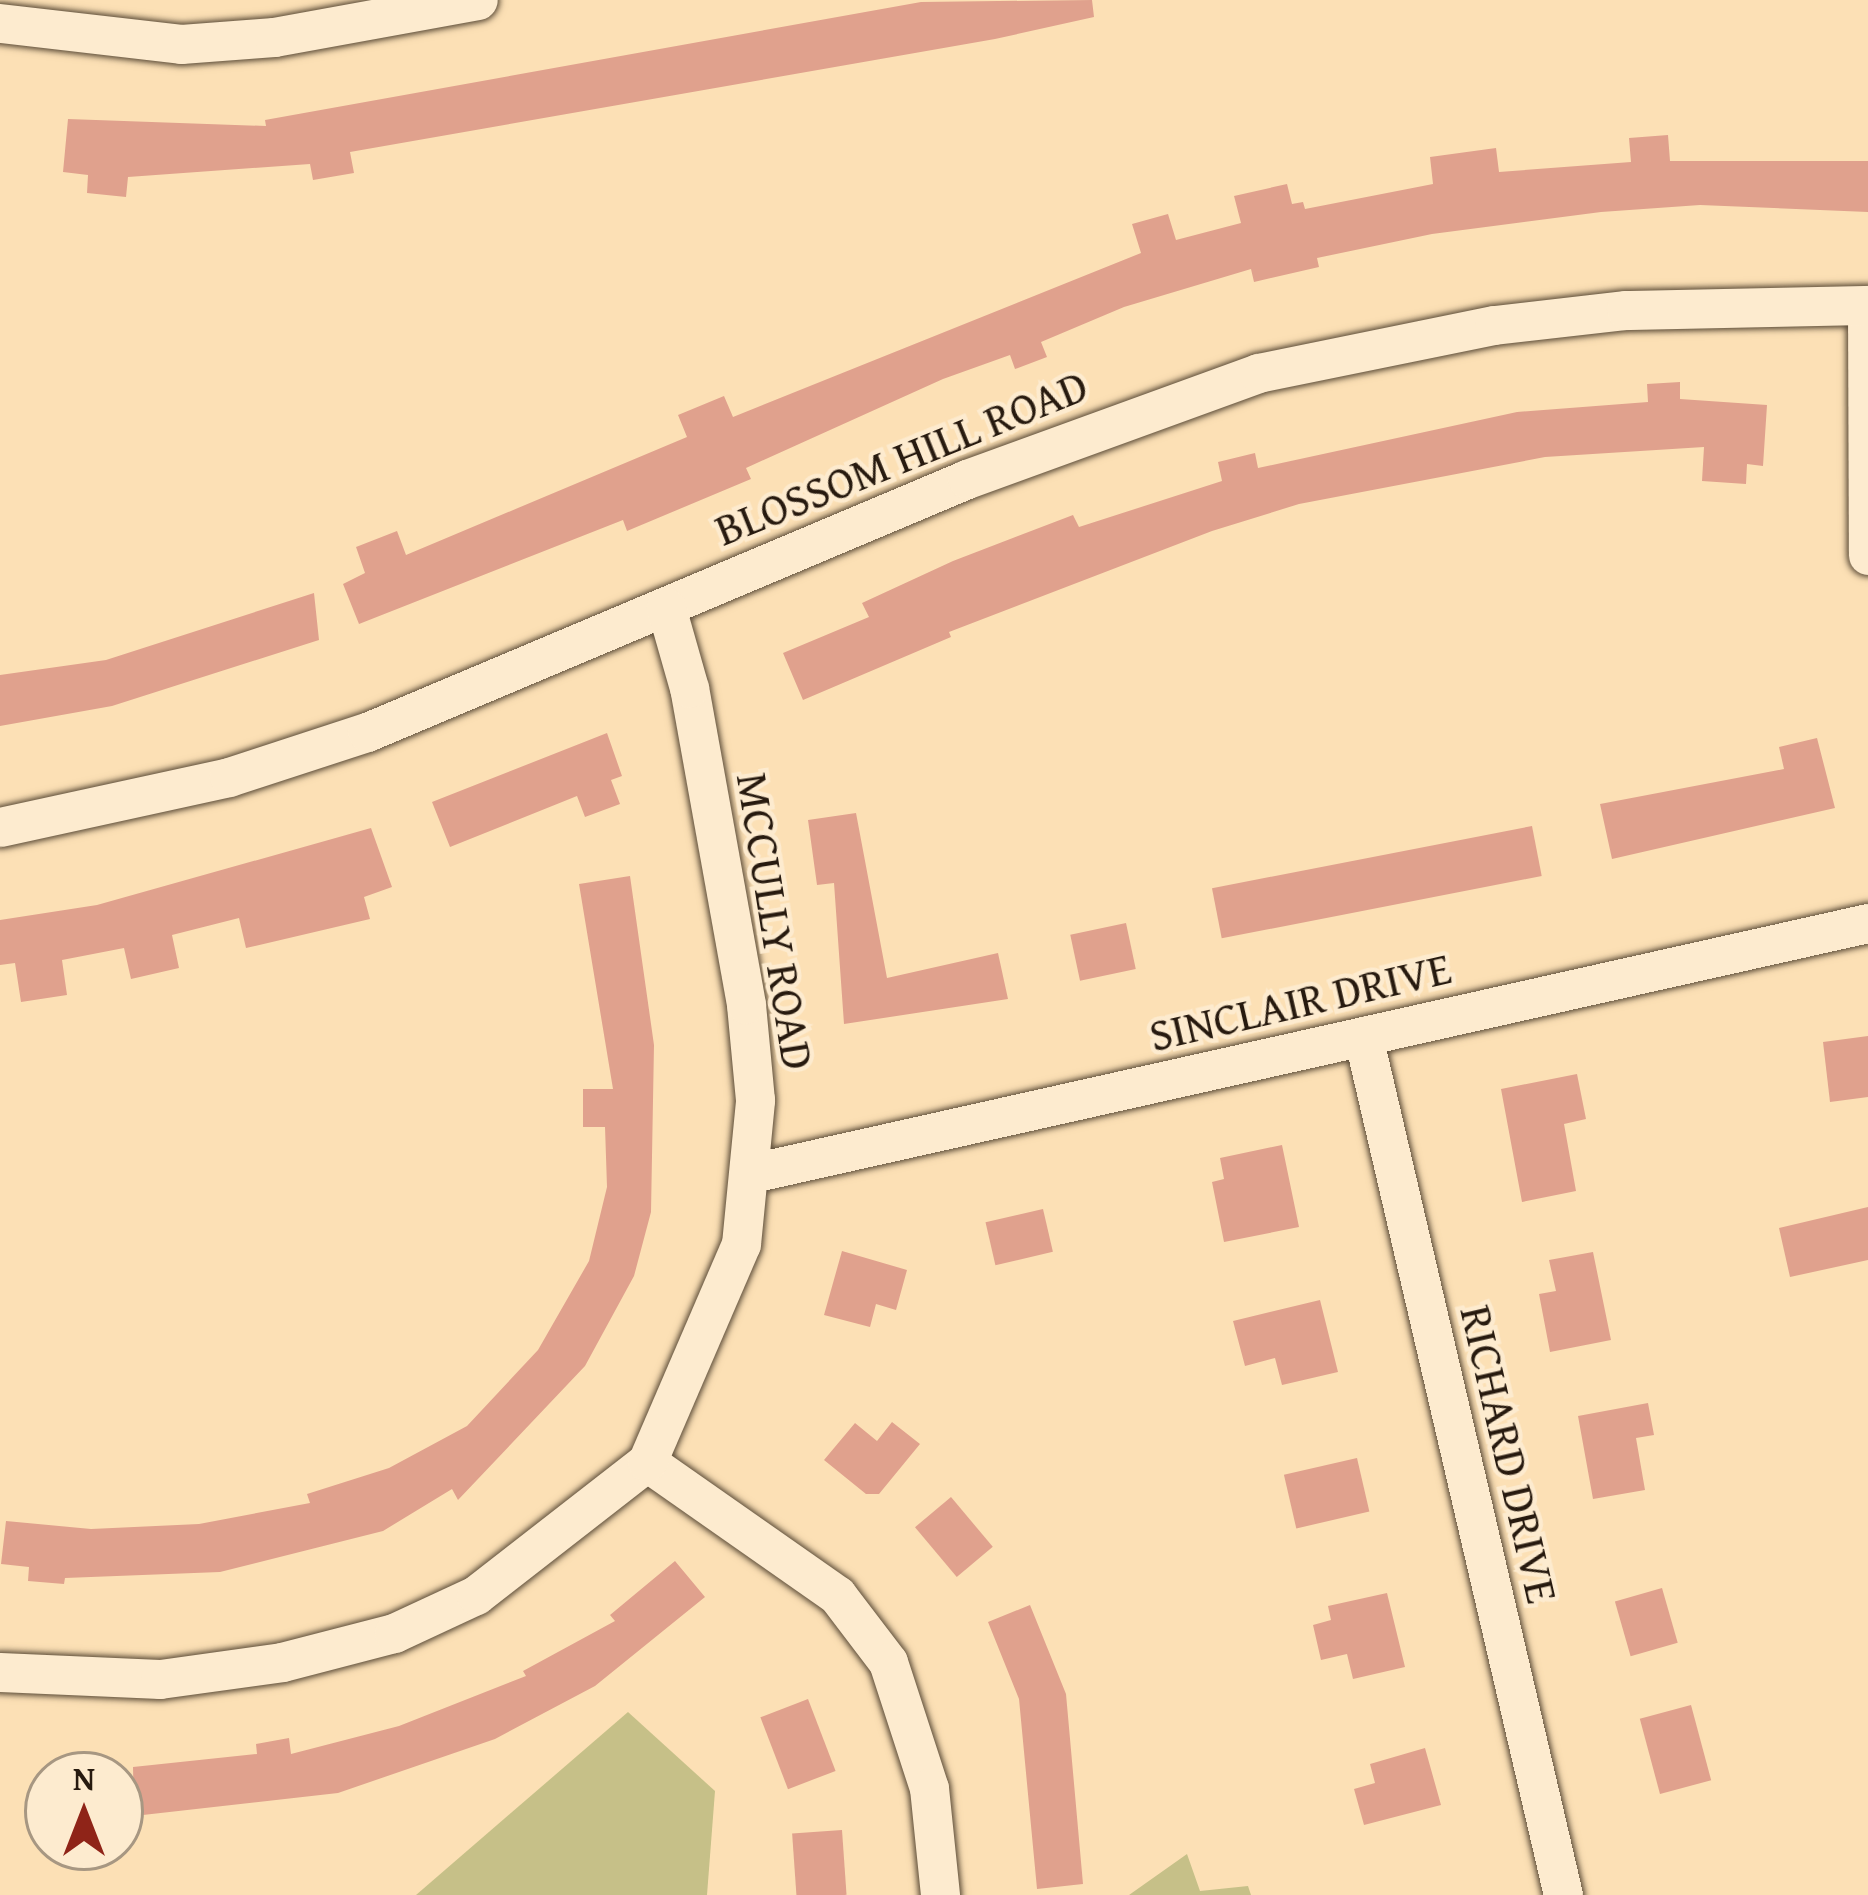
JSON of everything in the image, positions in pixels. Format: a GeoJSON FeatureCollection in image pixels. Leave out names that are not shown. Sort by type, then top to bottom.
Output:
{"type":"FeatureCollection","features":[{"type":"Feature","properties":{"kind":"street"},"geometry":{"type":"LineString","coordinates":[[0,22],[181,44],[274,38],[478,0]]}},
{"type":"Feature","properties":{"kind":"street"},"geometry":{"type":"LineString","coordinates":[[1867,305],[1868,555]]}},
{"type":"Feature","properties":{"kind":"street","name":"BLOSSOM HILL ROAD"},"geometry":{"type":"LineString","coordinates":[[0,827],[229,777],[308,751],[1134,413],[1258,374],[1494,325],[1626,310],[1867,305]]}},
{"type":"Feature","properties":{"kind":"street","name":"MCCULLY ROAD"},"geometry":{"type":"LineString","coordinates":[[0,1672],[160,1679],[282,1662],[394,1634],[476,1595],[647,1462],[741,1244],[752,1174],[746,1004],[689,688],[666,607]]}},
{"type":"Feature","properties":{"kind":"street","name":"SINCLAIR DRIVE"},"geometry":{"type":"LineString","coordinates":[[752,1174],[1868,923]]}},
{"type":"Feature","properties":{"kind":"street","name":"RICHARD DRIVE"},"geometry":{"type":"LineString","coordinates":[[1363,1036],[1563,1895]]}},
{"type":"Feature","properties":{"kind":"street"},"geometry":{"type":"LineString","coordinates":[[647,1462],[836,1595],[889,1662],[929,1788],[940,1895]]}},
{"type":"Feature","properties":{"kind":"shaded area"},"geometry":{"type":"Polygon","coordinates":[[[628,1712],[715,1791],[707,1895],[416,1895],[628,1712]]]}},
{"type":"Feature","properties":{"kind":"shaded area"},"geometry":{"type":"Polygon","coordinates":[[[1187,1854],[1200,1891],[1248,1886],[1251,1895],[1129,1895],[1187,1854]]]}},
{"type":"Feature","properties":{"kind":"building"},"geometry":{"type":"Polygon","coordinates":[[[1092,0],[1094,17],[995,39],[350,152],[354,173],[313,180],[310,164],[128,177],[126,197],[87,193],[88,175],[63,172],[68,119],[266,126],[265,120],[921,2],[1092,0]]]}},
{"type":"Feature","properties":{"kind":"building"},"geometry":{"type":"Polygon","coordinates":[[[1668,135],[1670,161],[1868,161],[1868,212],[1700,205],[1601,212],[1432,234],[1317,258],[1319,267],[1254,282],[1251,269],[1124,307],[1041,342],[1047,357],[1015,369],[1010,355],[943,379],[746,468],[751,479],[627,531],[623,520],[359,624],[343,584],[365,573],[356,547],[397,531],[406,555],[687,437],[678,415],[724,396],[733,417],[1141,253],[1132,224],[1168,214],[1176,240],[1241,223],[1234,196],[1287,184],[1292,204],[1303,202],[1305,209],[1433,184],[1430,157],[1496,148],[1499,172],[1631,162],[1629,138],[1668,135]]]}},
{"type":"Feature","properties":{"kind":"building"},"geometry":{"type":"Polygon","coordinates":[[[1680,382],[1680,399],[1767,405],[1763,466],[1747,464],[1746,484],[1702,481],[1704,447],[1545,457],[1299,504],[1212,531],[949,632],[951,637],[803,700],[783,653],[869,617],[862,603],[953,561],[1073,515],[1079,527],[1222,481],[1218,462],[1255,453],[1258,468],[1517,412],[1648,402],[1647,384],[1680,382]]]}},
{"type":"Feature","properties":{"kind":"building"},"geometry":{"type":"Polygon","coordinates":[[[314,593],[319,640],[112,706],[0,726],[0,675],[106,660],[314,593]]]}},
{"type":"Feature","properties":{"kind":"building"},"geometry":{"type":"Polygon","coordinates":[[[607,733],[622,776],[611,780],[620,804],[585,817],[577,796],[450,847],[432,802],[607,733]]]}},
{"type":"Feature","properties":{"kind":"building"},"geometry":{"type":"Polygon","coordinates":[[[1817,738],[1835,808],[1612,859],[1600,804],[1784,769],[1779,747],[1817,738]]]}},
{"type":"Feature","properties":{"kind":"building"},"geometry":{"type":"Polygon","coordinates":[[[856,813],[887,978],[998,953],[1008,999],[844,1024],[834,883],[817,885],[808,820],[856,813]]]}},
{"type":"Feature","properties":{"kind":"building"},"geometry":{"type":"Polygon","coordinates":[[[1532,826],[1542,876],[1222,938],[1212,888],[1532,826]]]}},
{"type":"Feature","properties":{"kind":"building"},"geometry":{"type":"Polygon","coordinates":[[[371,828],[392,887],[364,897],[370,919],[246,948],[239,918],[172,935],[179,968],[131,979],[124,948],[62,960],[67,995],[21,1002],[15,963],[0,965],[0,920],[97,905],[371,828]]]}},
{"type":"Feature","properties":{"kind":"building"},"geometry":{"type":"Polygon","coordinates":[[[630,876],[654,1045],[651,1212],[634,1276],[585,1366],[458,1500],[452,1489],[383,1531],[220,1572],[65,1578],[64,1584],[28,1581],[29,1567],[1,1564],[6,1521],[91,1529],[199,1524],[310,1503],[307,1494],[389,1468],[467,1426],[538,1350],[589,1261],[607,1187],[605,1127],[583,1127],[583,1089],[613,1089],[579,884],[630,876]]]}},
{"type":"Feature","properties":{"kind":"building"},"geometry":{"type":"Polygon","coordinates":[[[1126,923],[1136,969],[1080,981],[1070,935],[1126,923]]]}},
{"type":"Feature","properties":{"kind":"building"},"geometry":{"type":"Polygon","coordinates":[[[1868,1036],[1868,1097],[1830,1102],[1823,1042],[1868,1036]]]}},
{"type":"Feature","properties":{"kind":"building"},"geometry":{"type":"Polygon","coordinates":[[[1577,1074],[1586,1119],[1564,1124],[1576,1191],[1522,1202],[1501,1089],[1577,1074]]]}},
{"type":"Feature","properties":{"kind":"building"},"geometry":{"type":"Polygon","coordinates":[[[1282,1145],[1299,1227],[1224,1242],[1212,1182],[1224,1179],[1220,1158],[1282,1145]]]}},
{"type":"Feature","properties":{"kind":"building"},"geometry":{"type":"Polygon","coordinates":[[[1868,1207],[1868,1260],[1790,1277],[1779,1228],[1868,1207]]]}},
{"type":"Feature","properties":{"kind":"building"},"geometry":{"type":"Polygon","coordinates":[[[1043,1209],[1053,1252],[995,1265],[986,1222],[1043,1209]]]}},
{"type":"Feature","properties":{"kind":"building"},"geometry":{"type":"Polygon","coordinates":[[[842,1251],[907,1270],[896,1310],[876,1304],[870,1327],[824,1315],[842,1251]]]}},
{"type":"Feature","properties":{"kind":"building"},"geometry":{"type":"Polygon","coordinates":[[[1593,1252],[1611,1340],[1550,1352],[1539,1294],[1556,1291],[1549,1260],[1593,1252]]]}},
{"type":"Feature","properties":{"kind":"building"},"geometry":{"type":"Polygon","coordinates":[[[1320,1300],[1338,1372],[1282,1385],[1275,1358],[1245,1366],[1233,1321],[1320,1300]]]}},
{"type":"Feature","properties":{"kind":"building"},"geometry":{"type":"Polygon","coordinates":[[[1648,1403],[1654,1435],[1636,1438],[1645,1490],[1593,1499],[1578,1416],[1648,1403]]]}},
{"type":"Feature","properties":{"kind":"building"},"geometry":{"type":"Polygon","coordinates":[[[892,1422],[920,1444],[879,1494],[866,1494],[824,1460],[855,1423],[877,1441],[892,1422]]]}},
{"type":"Feature","properties":{"kind":"building"},"geometry":{"type":"Polygon","coordinates":[[[1357,1458],[1369,1512],[1296,1528],[1284,1475],[1357,1458]]]}},
{"type":"Feature","properties":{"kind":"building"},"geometry":{"type":"Polygon","coordinates":[[[951,1497],[993,1547],[957,1577],[915,1527],[951,1497]]]}},
{"type":"Feature","properties":{"kind":"building"},"geometry":{"type":"Polygon","coordinates":[[[675,1561],[705,1597],[595,1686],[495,1739],[338,1793],[144,1815],[144,1766],[257,1754],[256,1744],[289,1738],[291,1754],[399,1726],[526,1676],[523,1671],[615,1621],[610,1615],[675,1561]]]}},
{"type":"Feature","properties":{"kind":"building"},"geometry":{"type":"Polygon","coordinates":[[[1662,1588],[1678,1643],[1631,1656],[1615,1602],[1662,1588]]]}},
{"type":"Feature","properties":{"kind":"building"},"geometry":{"type":"Polygon","coordinates":[[[1387,1593],[1405,1667],[1353,1679],[1347,1654],[1321,1660],[1313,1625],[1331,1620],[1328,1606],[1387,1593]]]}},
{"type":"Feature","properties":{"kind":"building"},"geometry":{"type":"Polygon","coordinates":[[[1030,1605],[1066,1694],[1083,1884],[1037,1889],[1019,1699],[988,1622],[1030,1605]]]}},
{"type":"Feature","properties":{"kind":"building"},"geometry":{"type":"Polygon","coordinates":[[[808,1699],[836,1771],[788,1789],[760,1717],[808,1699]]]}},
{"type":"Feature","properties":{"kind":"building"},"geometry":{"type":"Polygon","coordinates":[[[1691,1705],[1711,1780],[1660,1794],[1640,1719],[1691,1705]]]}},
{"type":"Feature","properties":{"kind":"building"},"geometry":{"type":"Polygon","coordinates":[[[1425,1748],[1441,1805],[1364,1825],[1354,1789],[1375,1783],[1370,1764],[1425,1748]]]}},
{"type":"Feature","properties":{"kind":"building"},"geometry":{"type":"Polygon","coordinates":[[[842,1830],[847,1895],[796,1895],[792,1833],[842,1830]]]}}]}
